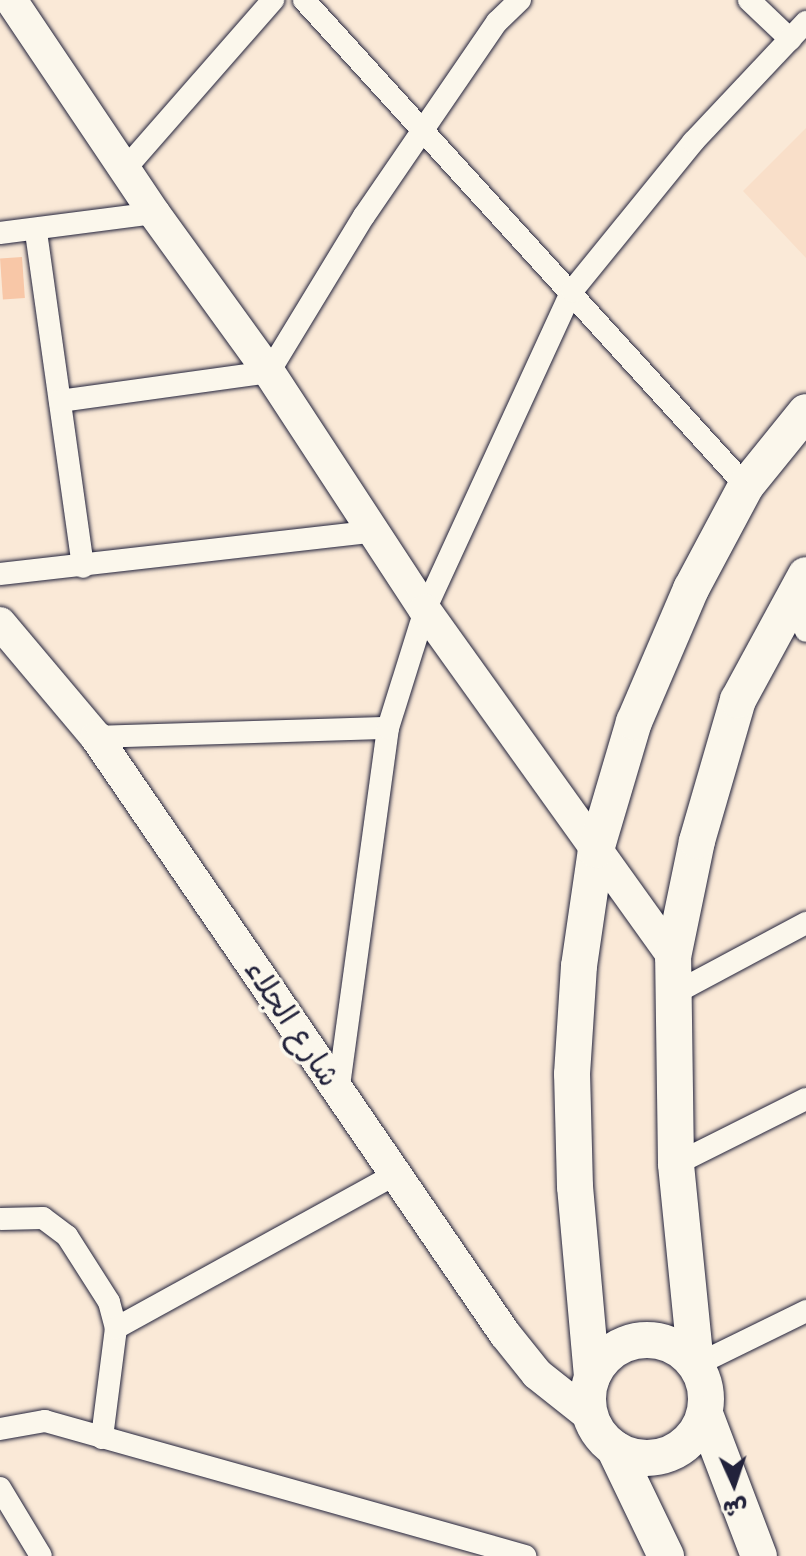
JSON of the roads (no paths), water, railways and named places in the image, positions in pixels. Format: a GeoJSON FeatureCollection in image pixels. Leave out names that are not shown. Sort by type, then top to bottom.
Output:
{"type":"FeatureCollection","features":[{"type":"Feature","properties":{"kind":"main road"},"geometry":{"type":"LineString","coordinates":[[11,0],[154,213],[269,372],[371,532],[673,957]]}},
{"type":"Feature","properties":{"kind":"main road"},"geometry":{"type":"LineString","coordinates":[[666,1556],[614,1448],[590,1416],[592,1377],[575,1187],[572,1074],[579,966],[596,850],[634,722],[691,589],[746,486],[806,412]]}},
{"type":"Feature","properties":{"kind":"main road"},"geometry":{"type":"LineString","coordinates":[[614,1448],[640,1457],[668,1454],[685,1445],[705,1414],[707,1397],[696,1365],[676,1164],[673,957],[697,841],[738,700],[801,602]]}},
{"type":"Feature","properties":{"kind":"main road","name":"شارع الجلاء"},"geometry":{"type":"LineString","coordinates":[[0,623],[96,737],[394,1175],[537,1374],[590,1416]]}},
{"type":"Feature","properties":{"kind":"main road"},"geometry":{"type":"LineString","coordinates":[[592,1377],[608,1355],[631,1341],[667,1343],[696,1365]]}},
{"type":"Feature","properties":{"kind":"main road"},"geometry":{"type":"LineString","coordinates":[[705,1414],[759,1556]]}},
{"type":"Feature","properties":{"kind":"street"},"geometry":{"type":"LineString","coordinates":[[125,169],[273,0]]}},
{"type":"Feature","properties":{"kind":"street"},"geometry":{"type":"LineString","coordinates":[[304,0],[424,128],[746,486]]}},
{"type":"Feature","properties":{"kind":"street"},"geometry":{"type":"LineString","coordinates":[[60,401],[269,372],[364,216],[497,22],[520,0]]}},
{"type":"Feature","properties":{"kind":"street"},"geometry":{"type":"LineString","coordinates":[[749,0],[790,39]]}},
{"type":"Feature","properties":{"kind":"street"},"geometry":{"type":"LineString","coordinates":[[338,1093],[388,728],[425,610],[572,291],[693,142],[806,22]]}},
{"type":"Feature","properties":{"kind":"street"},"geometry":{"type":"LineString","coordinates":[[0,233],[36,232],[154,213]]}},
{"type":"Feature","properties":{"kind":"street"},"geometry":{"type":"LineString","coordinates":[[36,232],[83,567]]}},
{"type":"Feature","properties":{"kind":"street"},"geometry":{"type":"LineString","coordinates":[[0,574],[371,532]]}},
{"type":"Feature","properties":{"kind":"street"},"geometry":{"type":"LineString","coordinates":[[96,737],[388,728]]}},
{"type":"Feature","properties":{"kind":"street"},"geometry":{"type":"LineString","coordinates":[[673,994],[806,923]]}},
{"type":"Feature","properties":{"kind":"street"},"geometry":{"type":"LineString","coordinates":[[676,1164],[806,1099]]}},
{"type":"Feature","properties":{"kind":"street"},"geometry":{"type":"LineString","coordinates":[[116,1328],[394,1175]]}},
{"type":"Feature","properties":{"kind":"street"},"geometry":{"type":"LineString","coordinates":[[0,1229],[0,1217],[43,1218],[67,1236],[92,1269],[116,1328],[102,1438]]}},
{"type":"Feature","properties":{"kind":"street"},"geometry":{"type":"LineString","coordinates":[[696,1365],[806,1311]]}},
{"type":"Feature","properties":{"kind":"street"},"geometry":{"type":"LineString","coordinates":[[0,1429],[45,1421],[525,1556]]}},
{"type":"Feature","properties":{"kind":"street"},"geometry":{"type":"LineString","coordinates":[[0,1488],[41,1556]]}}]}
